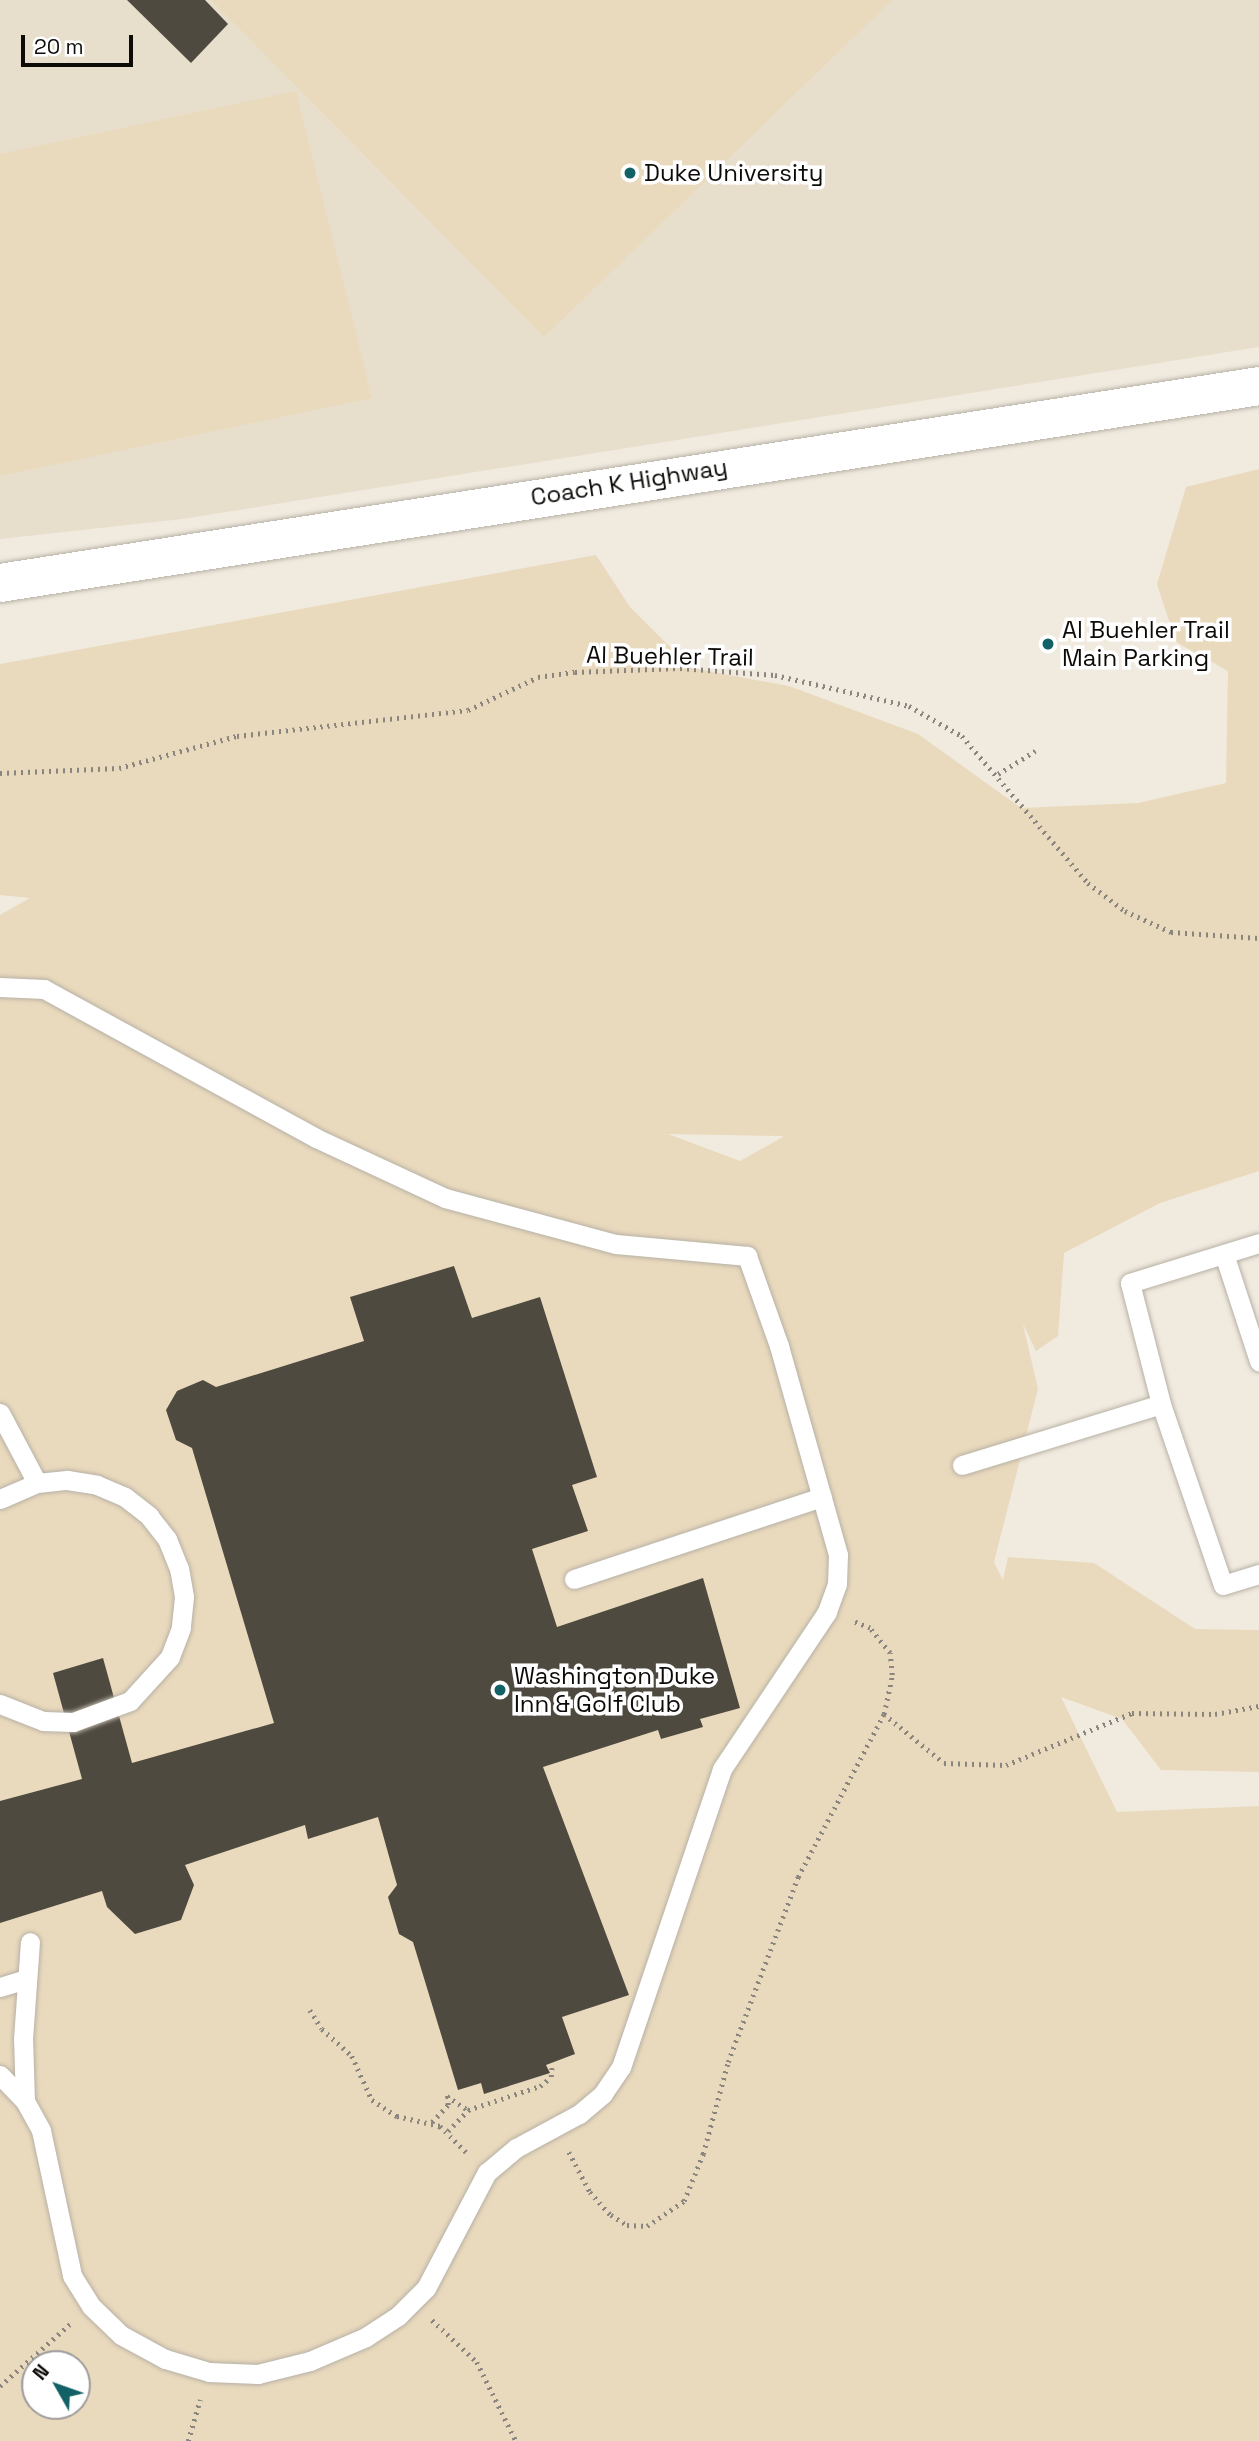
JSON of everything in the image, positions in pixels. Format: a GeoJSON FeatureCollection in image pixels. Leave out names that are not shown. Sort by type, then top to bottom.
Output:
{"type":"FeatureCollection","features":[{"type":"Feature","properties":{"kind":"main road","name":"Coach K Highway"},"geometry":{"type":"LineString","coordinates":[[0,583],[1259,386]]}},
{"type":"Feature","properties":{"kind":"lane"},"geometry":{"type":"LineString","coordinates":[[0,987],[44,989],[316,1138],[445,1198],[616,1244],[747,1256],[779,1346],[838,1555],[836,1584],[827,1612],[722,1769],[621,2067],[603,2094],[556,2126],[516,2148],[487,2172],[449,2249],[414,2303],[366,2337],[310,2361],[258,2374],[209,2372],[165,2359],[121,2335],[92,2306],[72,2275],[41,2130],[24,2101],[0,2076]]}},
{"type":"Feature","properties":{"kind":"lane"},"geometry":{"type":"LineString","coordinates":[[1259,1243],[1130,1283],[1161,1404],[1223,1585],[1259,1574]]}},
{"type":"Feature","properties":{"kind":"lane"},"geometry":{"type":"LineString","coordinates":[[1224,1254],[1259,1361]]}},
{"type":"Feature","properties":{"kind":"lane"},"geometry":{"type":"LineString","coordinates":[[962,1465],[1161,1404]]}},
{"type":"Feature","properties":{"kind":"lane"},"geometry":{"type":"LineString","coordinates":[[0,1413],[37,1483]]}},
{"type":"Feature","properties":{"kind":"lane"},"geometry":{"type":"LineString","coordinates":[[0,1499],[37,1483],[67,1480],[97,1485],[125,1497],[149,1516],[167,1539],[179,1568],[184,1597],[181,1628],[170,1657],[153,1681],[130,1702],[103,1715],[73,1722],[43,1721],[0,1704]]}},
{"type":"Feature","properties":{"kind":"lane"},"geometry":{"type":"LineString","coordinates":[[574,1579],[822,1497]]}},
{"type":"Feature","properties":{"kind":"lane"},"geometry":{"type":"LineString","coordinates":[[24,2101],[26,1979],[30,1942]]}},
{"type":"Feature","properties":{"kind":"lane"},"geometry":{"type":"LineString","coordinates":[[0,1987],[26,1979]]}},
{"type":"Feature","properties":{"kind":"path","name":"Al Buehler Trail"},"geometry":{"type":"LineString","coordinates":[[0,773],[118,768],[237,736],[468,710],[538,677],[680,668],[775,675],[909,706],[962,736],[998,774],[1088,883],[1125,911],[1171,932],[1259,938]]}},
{"type":"Feature","properties":{"kind":"path"},"geometry":{"type":"LineString","coordinates":[[998,774],[1035,751]]}},
{"type":"Feature","properties":{"kind":"path"},"geometry":{"type":"LineString","coordinates":[[556,2126],[590,2192],[611,2216],[627,2225],[646,2226],[684,2201],[703,2154],[724,2071],[798,1877],[884,1714],[892,1675],[885,1645],[870,1628],[827,1612]]}},
{"type":"Feature","properties":{"kind":"path"},"geometry":{"type":"LineString","coordinates":[[884,1714],[944,1763],[1006,1765],[1132,1713],[1216,1714],[1259,1706]]}},
{"type":"Feature","properties":{"kind":"path"},"geometry":{"type":"LineString","coordinates":[[310,2010],[322,2029],[352,2056],[372,2100],[397,2116],[432,2123],[449,2131],[467,2153],[481,2182]]}},
{"type":"Feature","properties":{"kind":"path"},"geometry":{"type":"LineString","coordinates":[[449,2131],[468,2110],[540,2087],[551,2077],[552,2066]]}},
{"type":"Feature","properties":{"kind":"path"},"geometry":{"type":"LineString","coordinates":[[432,2123],[448,2105],[447,2094],[468,2110]]}},
{"type":"Feature","properties":{"kind":"path"},"geometry":{"type":"LineString","coordinates":[[414,2303],[477,2362],[516,2441]]}},
{"type":"Feature","properties":{"kind":"path"},"geometry":{"type":"LineString","coordinates":[[0,2386],[92,2306]]}},
{"type":"Feature","properties":{"kind":"path"},"geometry":{"type":"LineString","coordinates":[[188,2441],[209,2372]]}},
{"type":"Feature","properties":{"kind":"shaded area","name":"Duke University"},"geometry":{"type":"Polygon","coordinates":[[[0,0],[1259,0],[1259,347],[182,519],[0,539],[0,0]]]}},
{"type":"Feature","properties":{"kind":"shaded area"},"geometry":{"type":"Polygon","coordinates":[[[211,0],[892,0],[544,337],[211,0]]]}},
{"type":"Feature","properties":{"kind":"shaded area"},"geometry":{"type":"Polygon","coordinates":[[[296,91],[372,398],[0,476],[0,154],[296,91]]]}},
{"type":"Feature","properties":{"kind":"shaded area"},"geometry":{"type":"Polygon","coordinates":[[[1259,469],[1259,1171],[1160,1203],[1064,1253],[1058,1336],[1036,1351],[1023,1324],[1038,1389],[994,1562],[1003,1580],[1008,1557],[1094,1563],[1195,1629],[1259,1630],[1259,1772],[1161,1770],[1122,1719],[1061,1697],[1117,1812],[1259,1806],[1259,2441],[0,2441],[0,915],[30,898],[0,895],[0,664],[596,555],[630,607],[691,668],[789,686],[918,734],[1021,808],[1138,803],[1226,783],[1228,671],[1176,642],[1157,584],[1186,487],[1259,469]],[[668,1134],[740,1161],[782,1136],[668,1134]]]}},
{"type":"Feature","properties":{"kind":"building"},"geometry":{"type":"Polygon","coordinates":[[[127,0],[205,0],[228,24],[191,63],[127,0]]]}},
{"type":"Feature","properties":{"kind":"building","name":"Washington Duke Inn & Golf Club"},"geometry":{"type":"Polygon","coordinates":[[[454,1266],[472,1318],[540,1297],[597,1477],[572,1485],[588,1531],[532,1549],[557,1627],[703,1578],[740,1708],[700,1719],[703,1727],[661,1739],[658,1730],[543,1767],[629,1995],[562,2017],[575,2054],[546,2065],[550,2073],[484,2094],[481,2083],[458,2090],[413,1942],[399,1934],[388,1897],[397,1885],[378,1817],[308,1839],[305,1825],[185,1865],[194,1885],[181,1920],[135,1934],[107,1907],[102,1891],[0,1923],[0,1801],[82,1779],[53,1673],[103,1658],[132,1763],[274,1723],[192,1448],[176,1440],[166,1410],[177,1391],[203,1380],[216,1387],[364,1341],[350,1297],[454,1266]]]}},
{"type":"Feature","properties":{"kind":"place","name":"Duke University"},"geometry":{"type":"Point","coordinates":[630,173]}},
{"type":"Feature","properties":{"kind":"place","name":"Al Buehler Trail Main Parking"},"geometry":{"type":"Point","coordinates":[1048,644]}},
{"type":"Feature","properties":{"kind":"place","name":"Washington Duke Inn & Golf Club"},"geometry":{"type":"Point","coordinates":[500,1690]}}]}
